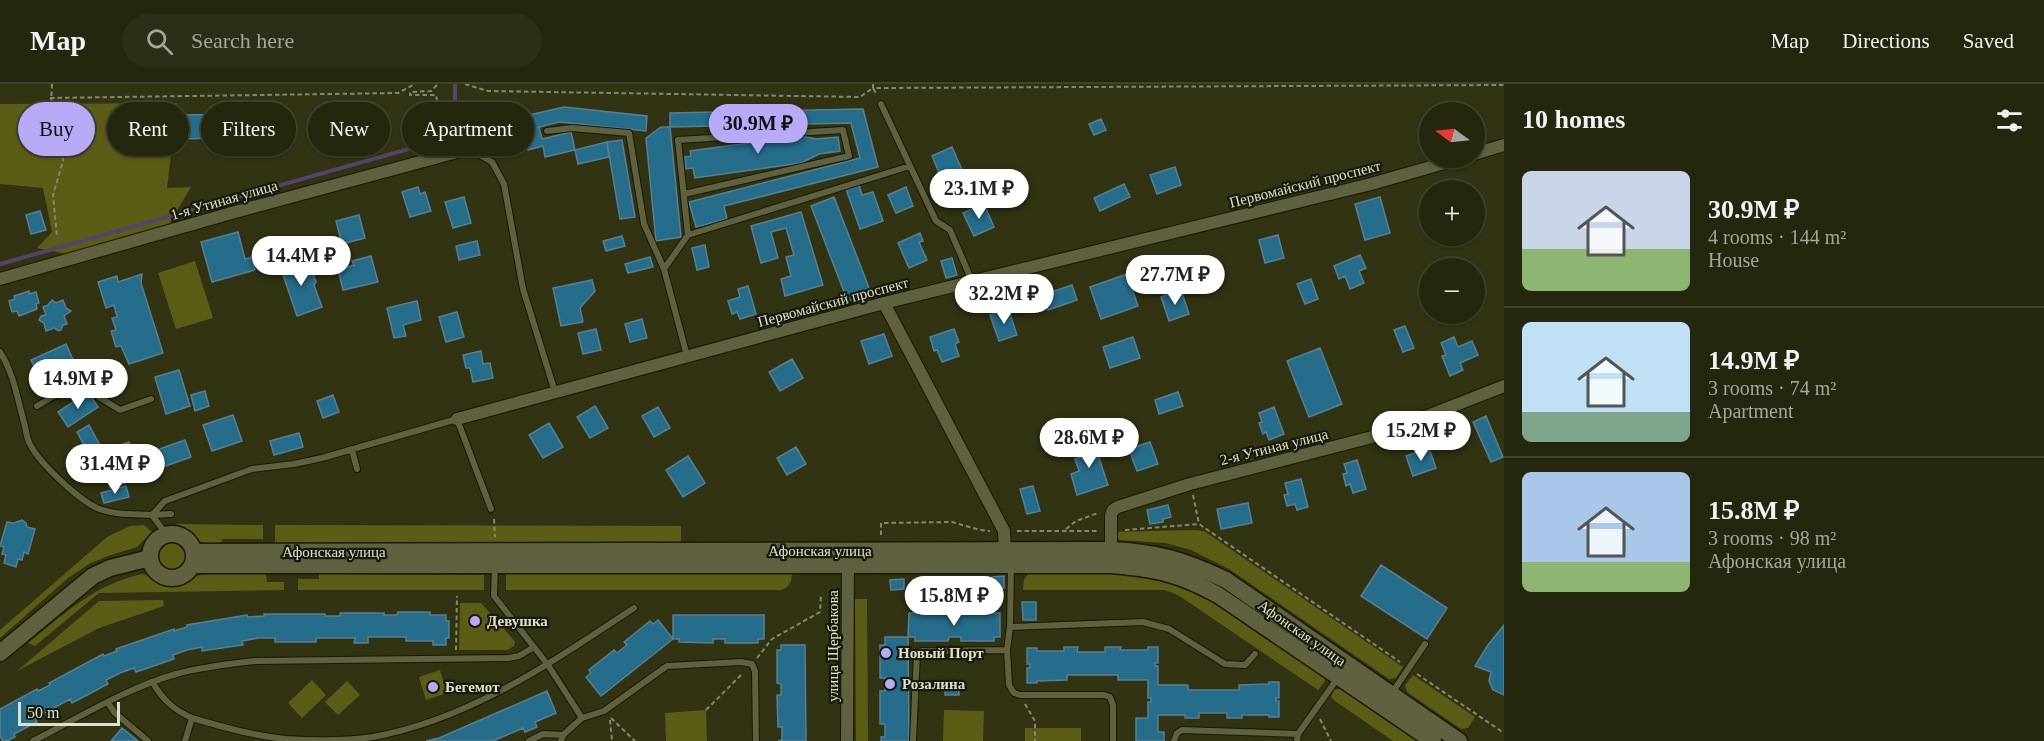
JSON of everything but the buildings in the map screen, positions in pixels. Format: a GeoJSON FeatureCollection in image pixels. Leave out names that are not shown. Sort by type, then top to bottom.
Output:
{"type":"FeatureCollection","features":[{"type":"Feature","properties":{"kind":"street"},"geometry":{"type":"LineString","coordinates":[[1485,151],[1504,146]]}},
{"type":"Feature","properties":{"kind":"street","name":"1-я Утиная улица"},"geometry":{"type":"LineString","coordinates":[[0,279],[442,156]]}},
{"type":"Feature","properties":{"kind":"street","name":"Первомайский проспект"},"geometry":{"type":"LineString","coordinates":[[457,419],[884,303],[1371,184],[1427,168]]}},
{"type":"Feature","properties":{"kind":"street"},"geometry":{"type":"LineString","coordinates":[[884,303],[990,512],[1004,531],[1008,558]]}},
{"type":"Feature","properties":{"kind":"street","name":"2-я Утиная улица"},"geometry":{"type":"LineString","coordinates":[[1118,507],[1190,484],[1376,436],[1504,386]]}},
{"type":"Feature","properties":{"kind":"street"},"geometry":{"type":"LineString","coordinates":[[1111,557],[1111,515],[1118,507]]}},
{"type":"Feature","properties":{"kind":"street"},"geometry":{"type":"LineString","coordinates":[[0,653],[93,576],[110,568],[150,558],[154,543],[166,534],[181,535],[187,539],[194,558]]}},
{"type":"Feature","properties":{"kind":"street","name":"Афонская улица"},"geometry":{"type":"LineString","coordinates":[[150,558],[156,572],[169,578],[183,575],[194,558],[1111,557],[1194,582],[1343,670],[1387,700],[1459,741]]}},
{"type":"Feature","properties":{"kind":"street","name":"улица Щербакова"},"geometry":{"type":"LineString","coordinates":[[847,741],[848,558]]}},
{"type":"Feature","properties":{"kind":"street","name":"Афонская улица"},"geometry":{"type":"LineString","coordinates":[[1387,700],[1433,741]]}},
{"type":"Feature","properties":{"kind":"lane"},"geometry":{"type":"LineString","coordinates":[[881,104],[936,221],[950,230],[972,282]]}},
{"type":"Feature","properties":{"kind":"lane"},"geometry":{"type":"LineString","coordinates":[[547,132],[572,128],[629,133],[644,224],[664,269],[687,356]]}},
{"type":"Feature","properties":{"kind":"lane"},"geometry":{"type":"LineString","coordinates":[[684,194],[849,156],[843,130],[678,140],[688,235]]}},
{"type":"Feature","properties":{"kind":"lane"},"geometry":{"type":"LineString","coordinates":[[481,156],[492,162],[504,184],[523,290],[555,392]]}},
{"type":"Feature","properties":{"kind":"lane"},"geometry":{"type":"LineString","coordinates":[[664,269],[688,235],[910,166]]}},
{"type":"Feature","properties":{"kind":"lane"},"geometry":{"type":"LineString","coordinates":[[0,352],[14,387],[30,444],[42,461],[65,484],[97,508],[123,513],[171,514]]}},
{"type":"Feature","properties":{"kind":"lane"},"geometry":{"type":"LineString","coordinates":[[37,406],[76,383],[120,410],[151,399]]}},
{"type":"Feature","properties":{"kind":"lane"},"geometry":{"type":"LineString","coordinates":[[152,515],[165,501],[252,469],[294,464],[352,450],[457,419],[491,509]]}},
{"type":"Feature","properties":{"kind":"lane"},"geometry":{"type":"LineString","coordinates":[[352,450],[357,469]]}},
{"type":"Feature","properties":{"kind":"lane"},"geometry":{"type":"LineString","coordinates":[[152,515],[166,534]]}},
{"type":"Feature","properties":{"kind":"lane"},"geometry":{"type":"LineString","coordinates":[[495,558],[494,596],[548,665],[582,718]]}},
{"type":"Feature","properties":{"kind":"lane"},"geometry":{"type":"LineString","coordinates":[[1008,558],[1009,685],[1014,693],[1020,695],[1104,695],[1110,698],[1113,705],[1113,741]]}},
{"type":"Feature","properties":{"kind":"lane"},"geometry":{"type":"LineString","coordinates":[[153,682],[167,703],[178,712],[241,732],[324,740],[372,737],[442,718],[506,689],[548,665],[634,608]]}},
{"type":"Feature","properties":{"kind":"lane"},"geometry":{"type":"LineString","coordinates":[[1010,627],[1143,622],[1169,629],[1225,664],[1245,665],[1254,654]]}},
{"type":"Feature","properties":{"kind":"lane"},"geometry":{"type":"LineString","coordinates":[[1387,700],[1425,644]]}},
{"type":"Feature","properties":{"kind":"lane"},"geometry":{"type":"LineString","coordinates":[[33,741],[108,703],[176,674],[254,660],[508,658],[519,656],[534,647]]}},
{"type":"Feature","properties":{"kind":"lane"},"geometry":{"type":"LineString","coordinates":[[913,741],[916,653],[921,651],[1007,650]]}},
{"type":"Feature","properties":{"kind":"lane"},"geometry":{"type":"LineString","coordinates":[[529,741],[543,734],[562,738],[582,718],[604,711],[667,666],[741,662],[752,664],[755,671],[756,741]]}},
{"type":"Feature","properties":{"kind":"lane"},"geometry":{"type":"LineString","coordinates":[[1174,741],[1177,733],[1182,730],[1298,738],[1315,708],[1343,670]]}},
{"type":"Feature","properties":{"kind":"lane"},"geometry":{"type":"LineString","coordinates":[[108,703],[115,713],[148,741]]}},
{"type":"Feature","properties":{"kind":"lane"},"geometry":{"type":"LineString","coordinates":[[185,741],[192,718]]}},
{"type":"Feature","properties":{"kind":"path"},"geometry":{"type":"LineString","coordinates":[[52,84],[50,98],[61,128],[63,161],[53,195],[57,237]]}},
{"type":"Feature","properties":{"kind":"path"},"geometry":{"type":"LineString","coordinates":[[50,98],[398,93],[415,84]]}},
{"type":"Feature","properties":{"kind":"path"},"geometry":{"type":"LineString","coordinates":[[465,84],[488,91],[860,97],[873,86],[1504,85]]}},
{"type":"Feature","properties":{"kind":"path"},"geometry":{"type":"LineString","coordinates":[[437,85],[431,91],[410,92],[410,95],[436,95],[437,101],[464,103],[471,113],[492,162]]}},
{"type":"Feature","properties":{"kind":"path"},"geometry":{"type":"LineString","coordinates":[[873,86],[881,104]]}},
{"type":"Feature","properties":{"kind":"path"},"geometry":{"type":"LineString","coordinates":[[1190,484],[1200,524]]}},
{"type":"Feature","properties":{"kind":"path"},"geometry":{"type":"LineString","coordinates":[[1064,531],[1076,521],[1118,507]]}},
{"type":"Feature","properties":{"kind":"path"},"geometry":{"type":"LineString","coordinates":[[491,509],[495,522],[495,558]]}},
{"type":"Feature","properties":{"kind":"path"},"geometry":{"type":"LineString","coordinates":[[706,710],[752,664],[772,639],[820,612],[821,595]]}},
{"type":"Feature","properties":{"kind":"path"},"geometry":{"type":"LineString","coordinates":[[456,659],[457,597]]}},
{"type":"Feature","properties":{"kind":"path"},"geometry":{"type":"LineString","coordinates":[[1020,695],[1035,721],[1035,741]]}},
{"type":"Feature","properties":{"kind":"path"},"geometry":{"type":"LineString","coordinates":[[1315,708],[1330,741]]}},
{"type":"Feature","properties":{"kind":"path"},"geometry":{"type":"LineString","coordinates":[[612,741],[609,716],[635,741]]}},
{"type":"Feature","properties":{"kind":"shaded area"},"geometry":{"type":"Polygon","coordinates":[[[95,103],[107,103],[107,156],[171,156],[167,188],[191,187],[168,226],[67,254],[37,248],[52,232],[43,188],[0,184],[0,104],[18,104],[18,156],[95,156],[95,103]]]}},
{"type":"Feature","properties":{"kind":"shaded area"},"geometry":{"type":"Polygon","coordinates":[[[195,261],[213,318],[176,329],[158,273],[195,261]]]}},
{"type":"Feature","properties":{"kind":"shaded area"},"geometry":{"type":"Polygon","coordinates":[[[175,524],[263,525],[263,539],[222,539],[221,544],[205,544],[175,524]]]}},
{"type":"Feature","properties":{"kind":"shaded area"},"geometry":{"type":"Polygon","coordinates":[[[144,525],[152,532],[137,547],[89,564],[68,578],[0,638],[0,630],[107,537],[130,526],[144,525]]]}},
{"type":"Feature","properties":{"kind":"shaded area"},"geometry":{"type":"Polygon","coordinates":[[[275,525],[681,526],[681,543],[275,543],[275,525]]]}},
{"type":"Feature","properties":{"kind":"shaded area"},"geometry":{"type":"Polygon","coordinates":[[[1204,531],[1403,667],[1396,678],[1389,679],[1229,569],[1191,550],[1165,543],[1120,540],[1116,536],[1116,532],[1204,531]]]}},
{"type":"Feature","properties":{"kind":"shaded area"},"geometry":{"type":"Polygon","coordinates":[[[172,542],[182,546],[186,556],[182,566],[172,570],[162,566],[158,556],[162,546],[172,542]]]}},
{"type":"Feature","properties":{"kind":"shaded area"},"geometry":{"type":"Polygon","coordinates":[[[142,574],[171,586],[209,574],[266,574],[267,582],[284,582],[284,590],[99,593],[35,646],[28,643],[94,593],[109,585],[142,574]]]}},
{"type":"Feature","properties":{"kind":"shaded area"},"geometry":{"type":"Polygon","coordinates":[[[319,574],[484,575],[484,590],[298,590],[298,579],[319,579],[319,574]]]}},
{"type":"Feature","properties":{"kind":"shaded area"},"geometry":{"type":"Polygon","coordinates":[[[506,574],[792,574],[790,584],[781,590],[506,590],[506,574]]]}},
{"type":"Feature","properties":{"kind":"shaded area"},"geometry":{"type":"Polygon","coordinates":[[[1028,574],[1123,574],[1153,578],[1176,585],[1221,605],[1242,618],[1324,675],[1325,681],[1318,690],[1178,595],[1165,590],[1023,590],[1024,580],[1028,574]]]}},
{"type":"Feature","properties":{"kind":"shaded area"},"geometry":{"type":"Polygon","coordinates":[[[855,599],[867,599],[868,741],[856,741],[855,599]]]}},
{"type":"Feature","properties":{"kind":"shaded area"},"geometry":{"type":"Polygon","coordinates":[[[163,600],[164,606],[99,628],[17,671],[99,601],[163,600]]]}},
{"type":"Feature","properties":{"kind":"shaded area"},"geometry":{"type":"Polygon","coordinates":[[[460,603],[481,603],[512,638],[515,642],[514,646],[507,650],[459,650],[460,603]]]}},
{"type":"Feature","properties":{"kind":"shaded area"},"geometry":{"type":"Polygon","coordinates":[[[440,670],[447,693],[426,700],[419,677],[440,670]]]}},
{"type":"Feature","properties":{"kind":"shaded area"},"geometry":{"type":"Polygon","coordinates":[[[1413,675],[1475,717],[1468,728],[1461,729],[1407,692],[1405,685],[1413,675]]]}},
{"type":"Feature","properties":{"kind":"shaded area"},"geometry":{"type":"Polygon","coordinates":[[[312,680],[326,695],[302,718],[288,703],[312,680]]]}},
{"type":"Feature","properties":{"kind":"shaded area"},"geometry":{"type":"Polygon","coordinates":[[[347,681],[360,695],[338,715],[325,702],[347,681]]]}},
{"type":"Feature","properties":{"kind":"shaded area"},"geometry":{"type":"Polygon","coordinates":[[[1344,688],[1421,741],[1393,741],[1331,697],[1334,690],[1344,688]]]}},
{"type":"Feature","properties":{"kind":"shaded area"},"geometry":{"type":"Polygon","coordinates":[[[706,710],[707,741],[666,741],[665,713],[706,710]]]}},
{"type":"Feature","properties":{"kind":"shaded area"},"geometry":{"type":"Polygon","coordinates":[[[944,710],[984,711],[983,741],[943,741],[944,710]]]}},
{"type":"Feature","properties":{"kind":"shaded area"},"geometry":{"type":"Polygon","coordinates":[[[1025,728],[1081,728],[1081,741],[1025,741],[1025,728]]]}},
{"type":"Feature","properties":{"kind":"waterway"},"geometry":{"type":"LineString","coordinates":[[0,264],[455,136],[455,84]]}},
{"type":"Feature","properties":{"kind":"place","name":"Девушка"},"geometry":{"type":"Point","coordinates":[475,621]}},
{"type":"Feature","properties":{"kind":"place","name":"Новый Порт"},"geometry":{"type":"Point","coordinates":[886,653]}},
{"type":"Feature","properties":{"kind":"place","name":"Розалина"},"geometry":{"type":"Point","coordinates":[890,684]}},
{"type":"Feature","properties":{"kind":"place","name":"Бегемот"},"geometry":{"type":"Point","coordinates":[433,687]}}]}
